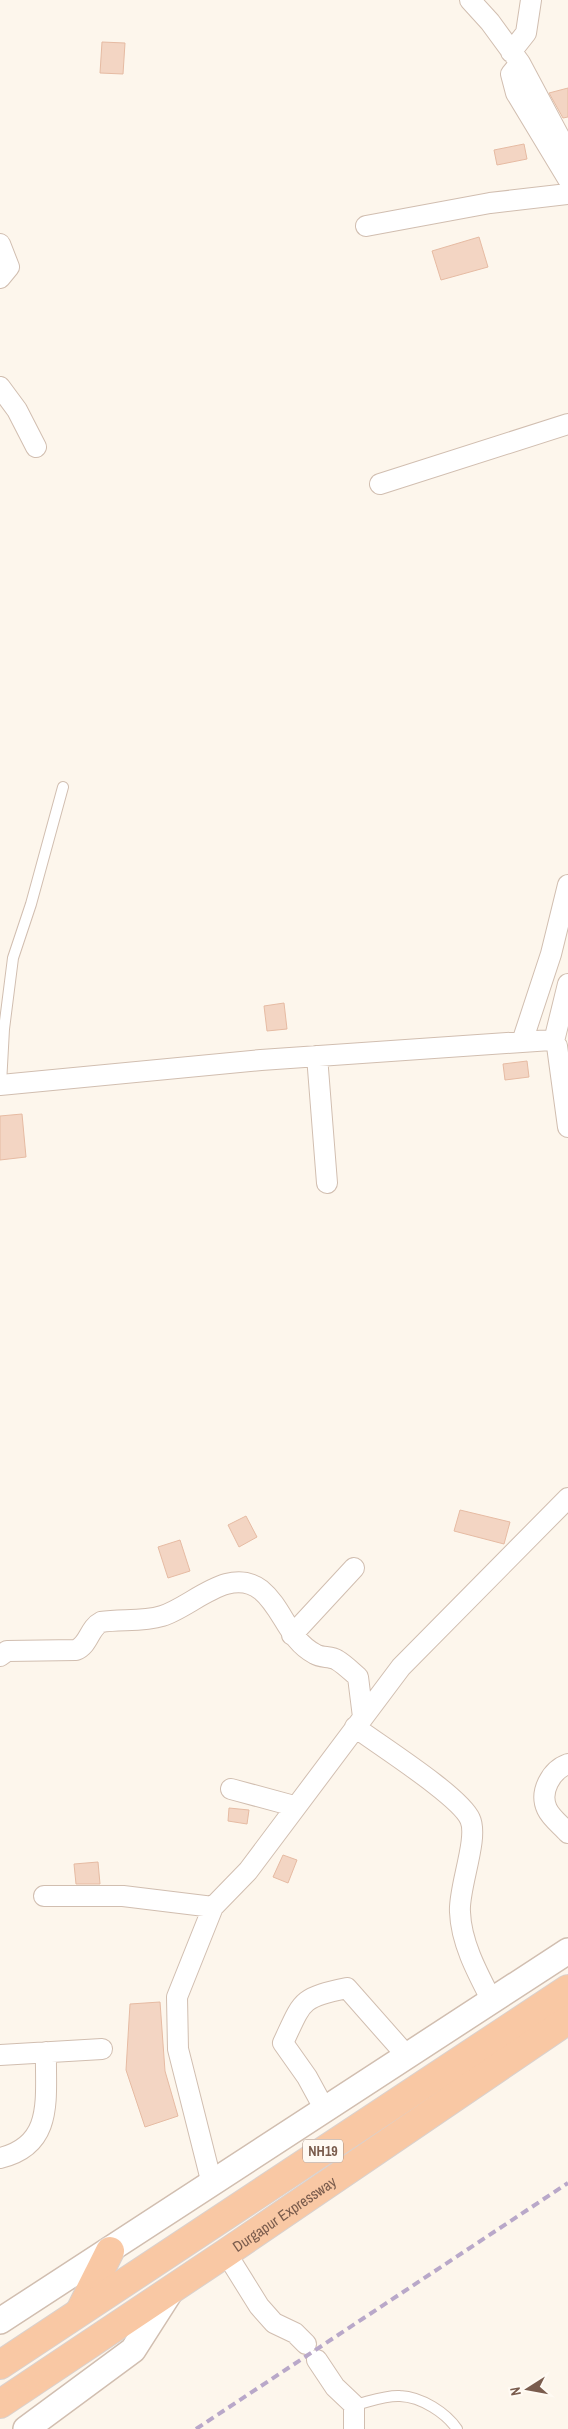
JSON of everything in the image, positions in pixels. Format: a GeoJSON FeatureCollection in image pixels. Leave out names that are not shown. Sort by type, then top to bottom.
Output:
{"type":"FeatureCollection","features":[{"type":"Feature","properties":{"kind":"highway","name":"Durgapur Expressway"},"geometry":{"type":"LineString","coordinates":[[0,2365],[568,1989]]}},
{"type":"Feature","properties":{"kind":"highway","name":"Durgapur Expressway"},"geometry":{"type":"LineString","coordinates":[[0,2404],[568,2020]]}},
{"type":"Feature","properties":{"kind":"highway"},"geometry":{"type":"LineString","coordinates":[[79,2312],[110,2250]]}},
{"type":"Feature","properties":{"kind":"street"},"geometry":{"type":"LineString","coordinates":[[470,0],[490,22],[515,58],[568,153]]}},
{"type":"Feature","properties":{"kind":"street"},"geometry":{"type":"LineString","coordinates":[[531,0],[526,33],[515,58],[511,74],[516,93],[568,179]]}},
{"type":"Feature","properties":{"kind":"street"},"geometry":{"type":"LineString","coordinates":[[366,226],[490,203],[568,194]]}},
{"type":"Feature","properties":{"kind":"street"},"geometry":{"type":"LineString","coordinates":[[0,244],[9,268],[0,278]]}},
{"type":"Feature","properties":{"kind":"street"},"geometry":{"type":"LineString","coordinates":[[0,386],[17,410],[36,447]]}},
{"type":"Feature","properties":{"kind":"street"},"geometry":{"type":"LineString","coordinates":[[380,484],[568,424]]}},
{"type":"Feature","properties":{"kind":"street"},"geometry":{"type":"LineString","coordinates":[[539,1041],[551,954],[568,885]]}},
{"type":"Feature","properties":{"kind":"street"},"geometry":{"type":"LineString","coordinates":[[539,1041],[568,984]]}},
{"type":"Feature","properties":{"kind":"street"},"geometry":{"type":"LineString","coordinates":[[0,1085],[317,1056],[539,1041],[557,1046],[568,1126]]}},
{"type":"Feature","properties":{"kind":"street"},"geometry":{"type":"LineString","coordinates":[[317,1056],[327,1183]]}},
{"type":"Feature","properties":{"kind":"street"},"geometry":{"type":"LineString","coordinates":[[212,2184],[178,2049],[177,1997],[213,1907],[248,1871],[294,1806],[401,1667],[568,1498]]}},
{"type":"Feature","properties":{"kind":"street"},"geometry":{"type":"LineString","coordinates":[[292,1635],[354,1568]]}},
{"type":"Feature","properties":{"kind":"street"},"geometry":{"type":"LineString","coordinates":[[0,1656],[7,1651],[76,1650],[84,1646],[94,1628],[101,1622],[163,1616],[218,1587],[229,1584],[248,1585],[260,1589],[273,1603],[292,1635],[315,1655],[336,1659],[358,1677],[359,1722],[458,1802],[471,1820],[472,1835],[460,1911],[463,1933],[492,2001]]}},
{"type":"Feature","properties":{"kind":"street"},"geometry":{"type":"LineString","coordinates":[[568,1764],[548,1780],[544,1796],[547,1810],[568,1833]]}},
{"type":"Feature","properties":{"kind":"street"},"geometry":{"type":"LineString","coordinates":[[231,1789],[294,1806]]}},
{"type":"Feature","properties":{"kind":"street"},"geometry":{"type":"LineString","coordinates":[[44,1896],[123,1896],[213,1907]]}},
{"type":"Feature","properties":{"kind":"street"},"geometry":{"type":"LineString","coordinates":[[0,2322],[568,1951]]}},
{"type":"Feature","properties":{"kind":"street"},"geometry":{"type":"LineString","coordinates":[[325,2110],[307,2076],[283,2043],[300,2007],[313,1995],[347,1988],[407,2056]]}},
{"type":"Feature","properties":{"kind":"street"},"geometry":{"type":"LineString","coordinates":[[0,2056],[102,2049]]}},
{"type":"Feature","properties":{"kind":"street"},"geometry":{"type":"LineString","coordinates":[[0,2158],[13,2155],[32,2143],[45,2116],[46,2052]]}},
{"type":"Feature","properties":{"kind":"street"},"geometry":{"type":"LineString","coordinates":[[226,2253],[260,2306],[274,2323],[295,2333],[306,2344]]}},
{"type":"Feature","properties":{"kind":"street"},"geometry":{"type":"LineString","coordinates":[[26,2429],[133,2350],[172,2289]]}},
{"type":"Feature","properties":{"kind":"street"},"geometry":{"type":"LineString","coordinates":[[317,2360],[335,2387],[354,2405],[354,2429]]}},
{"type":"Feature","properties":{"kind":"lane"},"geometry":{"type":"LineString","coordinates":[[0,1085],[5,1020],[13,958],[63,787]]}},
{"type":"Feature","properties":{"kind":"lane"},"geometry":{"type":"LineString","coordinates":[[354,2405],[401,2396],[441,2412],[449,2418],[457,2429]]}},
{"type":"Feature","properties":{"kind":"building"},"geometry":{"type":"Polygon","coordinates":[[[102,42],[125,43],[123,74],[100,73],[102,42]]]}},
{"type":"Feature","properties":{"kind":"building"},"geometry":{"type":"Polygon","coordinates":[[[568,88],[568,117],[563,118],[549,93],[568,88]]]}},
{"type":"Feature","properties":{"kind":"building"},"geometry":{"type":"Polygon","coordinates":[[[524,144],[527,159],[497,165],[494,150],[524,144]]]}},
{"type":"Feature","properties":{"kind":"building"},"geometry":{"type":"Polygon","coordinates":[[[479,237],[488,267],[441,280],[432,251],[479,237]]]}},
{"type":"Feature","properties":{"kind":"building"},"geometry":{"type":"Polygon","coordinates":[[[284,1003],[287,1029],[267,1031],[264,1006],[284,1003]]]}},
{"type":"Feature","properties":{"kind":"building"},"geometry":{"type":"Polygon","coordinates":[[[527,1061],[529,1077],[505,1080],[503,1064],[527,1061]]]}},
{"type":"Feature","properties":{"kind":"building"},"geometry":{"type":"Polygon","coordinates":[[[22,1114],[26,1157],[0,1160],[0,1116],[22,1114]]]}},
{"type":"Feature","properties":{"kind":"building"},"geometry":{"type":"Polygon","coordinates":[[[460,1510],[510,1522],[504,1544],[454,1531],[460,1510]]]}},
{"type":"Feature","properties":{"kind":"building"},"geometry":{"type":"Polygon","coordinates":[[[246,1516],[257,1537],[239,1547],[228,1525],[246,1516]]]}},
{"type":"Feature","properties":{"kind":"building"},"geometry":{"type":"Polygon","coordinates":[[[180,1540],[190,1571],[168,1578],[158,1547],[180,1540]]]}},
{"type":"Feature","properties":{"kind":"building"},"geometry":{"type":"Polygon","coordinates":[[[229,1808],[249,1810],[247,1824],[228,1821],[229,1808]]]}},
{"type":"Feature","properties":{"kind":"building"},"geometry":{"type":"Polygon","coordinates":[[[283,1855],[297,1860],[288,1883],[273,1877],[283,1855]]]}},
{"type":"Feature","properties":{"kind":"building"},"geometry":{"type":"Polygon","coordinates":[[[98,1862],[100,1884],[76,1884],[74,1864],[98,1862]]]}},
{"type":"Feature","properties":{"kind":"building"},"geometry":{"type":"Polygon","coordinates":[[[160,2002],[165,2071],[178,2116],[145,2127],[126,2070],[130,2004],[160,2002]]]}},
{"type":"Feature","properties":{"kind":"railway"},"geometry":{"type":"LineString","coordinates":[[196,2429],[568,2183]]}}]}
